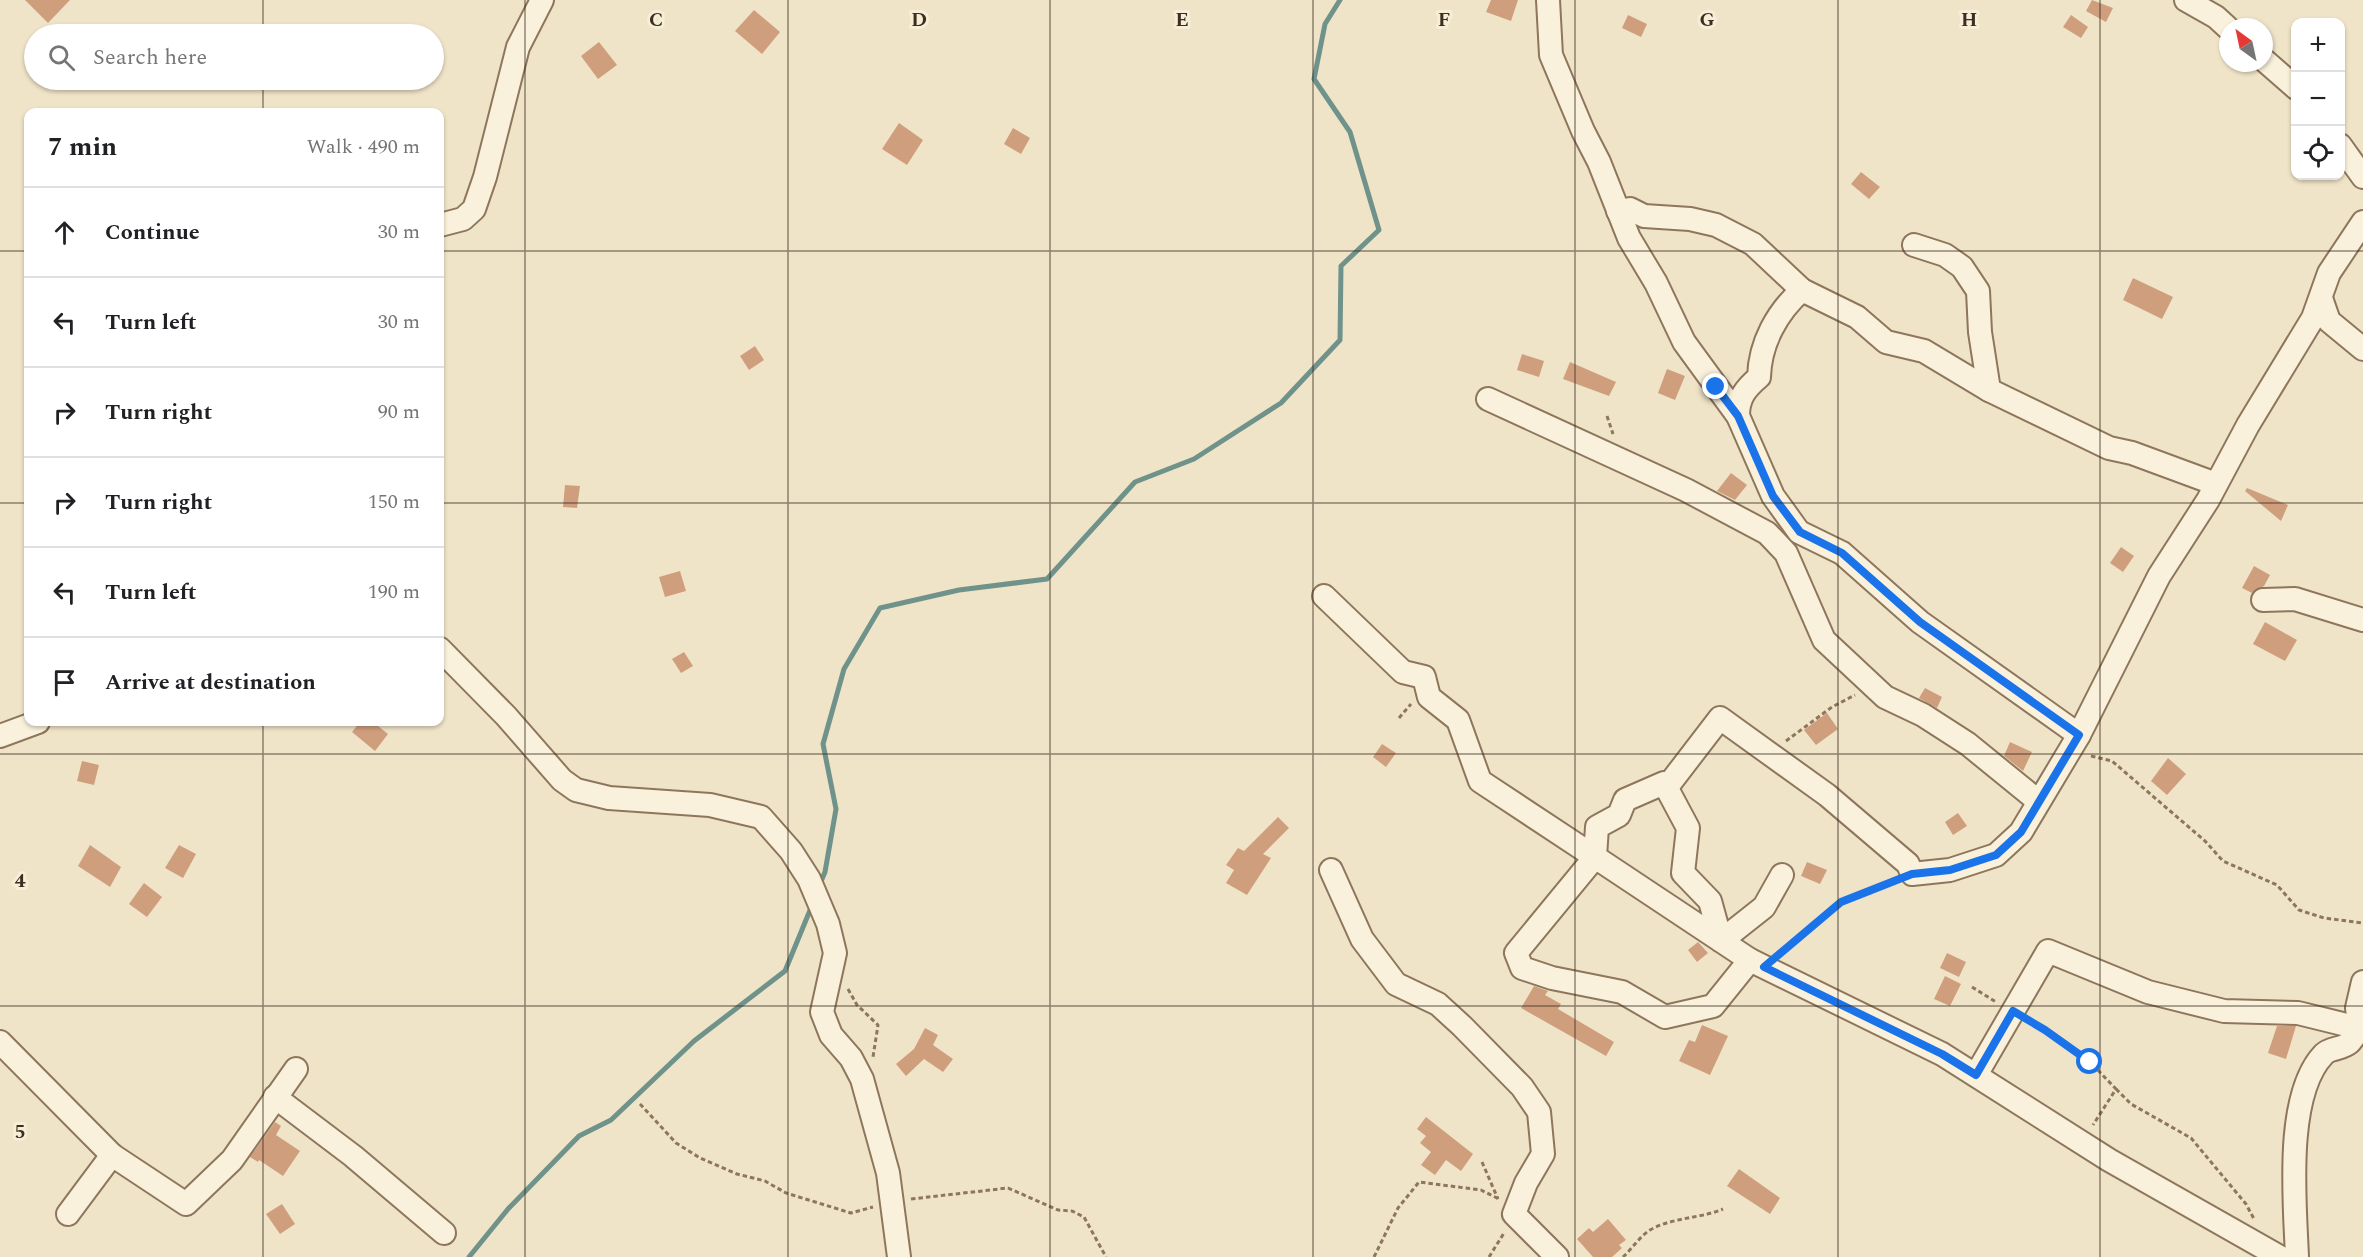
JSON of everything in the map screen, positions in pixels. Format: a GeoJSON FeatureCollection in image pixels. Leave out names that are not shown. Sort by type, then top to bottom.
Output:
{"type":"FeatureCollection","features":[{"type":"Feature","properties":{"kind":"street"},"geometry":{"type":"LineString","coordinates":[[444,224],[463,219],[474,209],[485,177],[518,47],[542,0]]}},
{"type":"Feature","properties":{"kind":"street"},"geometry":{"type":"LineString","coordinates":[[1548,0],[1551,55],[1582,130],[1599,162],[1618,211],[1684,342],[1738,416],[1773,496],[1800,532],[1842,553],[1920,622],[2079,735]]}},
{"type":"Feature","properties":{"kind":"street"},"geometry":{"type":"LineString","coordinates":[[2186,0],[2219,20]]}},
{"type":"Feature","properties":{"kind":"street"},"geometry":{"type":"LineString","coordinates":[[2273,68],[2291,84]]}},
{"type":"Feature","properties":{"kind":"street"},"geometry":{"type":"LineString","coordinates":[[2345,152],[2363,177]]}},
{"type":"Feature","properties":{"kind":"street"},"geometry":{"type":"LineString","coordinates":[[1618,211],[1630,209],[1644,216],[1690,219],[1716,225],[1753,244],[1802,290],[1857,317],[1886,342],[1924,351],[1989,390],[2109,448],[2132,453],[2216,484]]}},
{"type":"Feature","properties":{"kind":"street"},"geometry":{"type":"LineString","coordinates":[[1667,787],[1720,718],[1827,795],[1908,864],[1912,874],[1950,870],[1996,855],[2021,832],[2079,735],[2159,576],[2313,318],[2329,273],[2363,222]]}},
{"type":"Feature","properties":{"kind":"street"},"geometry":{"type":"LineString","coordinates":[[1914,245],[1945,255],[1962,267],[1978,291],[1980,332],[1989,390]]}},
{"type":"Feature","properties":{"kind":"street"},"geometry":{"type":"LineString","coordinates":[[1738,416],[1738,406],[1744,390],[1759,377],[1759,360],[1774,323],[1784,306],[1802,290]]}},
{"type":"Feature","properties":{"kind":"street"},"geometry":{"type":"LineString","coordinates":[[2321,298],[2329,321],[2363,349]]}},
{"type":"Feature","properties":{"kind":"street"},"geometry":{"type":"LineString","coordinates":[[1488,399],[1686,490],[1767,533],[1786,553],[1824,640],[1885,697],[1923,716],[1968,744],[2038,801]]}},
{"type":"Feature","properties":{"kind":"street"},"geometry":{"type":"LineString","coordinates":[[1324,596],[1402,672],[1424,677],[1429,697],[1458,720],[1480,781],[1757,964],[1942,1054],[2082,1142],[2280,1257]]}},
{"type":"Feature","properties":{"kind":"street"},"geometry":{"type":"LineString","coordinates":[[2263,600],[2295,599],[2363,620]]}},
{"type":"Feature","properties":{"kind":"street"},"geometry":{"type":"LineString","coordinates":[[444,653],[506,716],[555,773],[576,790],[609,798],[641,798],[710,805],[761,817],[809,879],[828,924],[835,953],[822,1012],[831,1035],[851,1058],[861,1080],[888,1173],[899,1257]]}},
{"type":"Feature","properties":{"kind":"street"},"geometry":{"type":"LineString","coordinates":[[0,736],[27,726]]}},
{"type":"Feature","properties":{"kind":"street"},"geometry":{"type":"LineString","coordinates":[[1721,941],[1710,901],[1683,873],[1688,828],[1664,783],[1625,800],[1619,815],[1597,827],[1595,857],[1516,953],[1522,968],[1552,978],[1622,992],[1665,1017],[1713,1006],[1757,964]]}},
{"type":"Feature","properties":{"kind":"street"},"geometry":{"type":"LineString","coordinates":[[1331,870],[1362,939],[1396,984],[1438,1004],[1522,1087],[1539,1112],[1543,1154],[1526,1183],[1506,1207],[1557,1257]]}},
{"type":"Feature","properties":{"kind":"street"},"geometry":{"type":"LineString","coordinates":[[1721,941],[1764,907],[1782,875]]}},
{"type":"Feature","properties":{"kind":"street"},"geometry":{"type":"LineString","coordinates":[[1976,1075],[2048,951],[2148,992],[2224,1011],[2298,1012],[2361,1028]]}},
{"type":"Feature","properties":{"kind":"street"},"geometry":{"type":"LineString","coordinates":[[2361,1028],[2356,1008],[2363,982]]}},
{"type":"Feature","properties":{"kind":"street"},"geometry":{"type":"LineString","coordinates":[[2297,1257],[2293,1153],[2301,1103],[2306,1087],[2325,1053],[2349,1043],[2361,1028]]}},
{"type":"Feature","properties":{"kind":"street"},"geometry":{"type":"LineString","coordinates":[[0,1042],[112,1155],[186,1204],[232,1160],[296,1069]]}},
{"type":"Feature","properties":{"kind":"street"},"geometry":{"type":"LineString","coordinates":[[275,1097],[353,1156],[444,1233]]}},
{"type":"Feature","properties":{"kind":"street"},"geometry":{"type":"LineString","coordinates":[[68,1214],[112,1155]]}},
{"type":"Feature","properties":{"kind":"path"},"geometry":{"type":"LineString","coordinates":[[1770,755],[1832,707],[1873,686]]}},
{"type":"Feature","properties":{"kind":"path"},"geometry":{"type":"LineString","coordinates":[[2065,757],[2092,756],[2112,761],[2205,841],[2223,861],[2242,867],[2277,885],[2299,910],[2324,918],[2363,923]]}},
{"type":"Feature","properties":{"kind":"path"},"geometry":{"type":"LineString","coordinates":[[1757,964],[1841,902],[1912,874]]}},
{"type":"Feature","properties":{"kind":"path"},"geometry":{"type":"LineString","coordinates":[[832,974],[848,989],[857,1005],[879,1025],[877,1043],[868,1071],[861,1080]]}},
{"type":"Feature","properties":{"kind":"path"},"geometry":{"type":"LineString","coordinates":[[1972,987],[2045,1030],[2090,1062],[2131,1104],[2191,1138],[2246,1204],[2256,1223]]}},
{"type":"Feature","properties":{"kind":"path"},"geometry":{"type":"LineString","coordinates":[[2082,1142],[2116,1089]]}},
{"type":"Feature","properties":{"kind":"path"},"geometry":{"type":"LineString","coordinates":[[1482,1162],[1506,1207],[1490,1257]]}},
{"type":"Feature","properties":{"kind":"path"},"geometry":{"type":"LineString","coordinates":[[1374,1257],[1398,1208],[1419,1182],[1481,1190],[1506,1207]]}},
{"type":"Feature","properties":{"kind":"path"},"geometry":{"type":"LineString","coordinates":[[1623,1257],[1648,1231],[1669,1221],[1706,1216],[1723,1209]]}},
{"type":"Feature","properties":{"kind":"building"},"geometry":{"type":"Polygon","coordinates":[[[25,0],[70,0],[48,23],[25,0]]]}},
{"type":"Feature","properties":{"kind":"building"},"geometry":{"type":"Polygon","coordinates":[[[1491,0],[1518,0],[1511,21],[1486,12],[1491,0]]]}},
{"type":"Feature","properties":{"kind":"building"},"geometry":{"type":"Polygon","coordinates":[[[2092,0],[2113,8],[2106,22],[2086,11],[2092,0]]]}},
{"type":"Feature","properties":{"kind":"building"},"geometry":{"type":"Polygon","coordinates":[[[754,10],[780,32],[762,54],[735,31],[754,10]]]}},
{"type":"Feature","properties":{"kind":"building"},"geometry":{"type":"Polygon","coordinates":[[[1628,15],[1647,24],[1641,37],[1622,28],[1628,15]]]}},
{"type":"Feature","properties":{"kind":"building"},"geometry":{"type":"Polygon","coordinates":[[[2071,15],[2088,27],[2081,38],[2063,27],[2071,15]]]}},
{"type":"Feature","properties":{"kind":"building"},"geometry":{"type":"Polygon","coordinates":[[[599,42],[617,65],[598,79],[581,56],[599,42]]]}},
{"type":"Feature","properties":{"kind":"building"},"geometry":{"type":"Polygon","coordinates":[[[899,123],[923,140],[907,165],[882,149],[899,123]]]}},
{"type":"Feature","properties":{"kind":"building"},"geometry":{"type":"Polygon","coordinates":[[[1013,128],[1030,138],[1021,154],[1004,144],[1013,128]]]}},
{"type":"Feature","properties":{"kind":"building"},"geometry":{"type":"Polygon","coordinates":[[[1861,172],[1880,187],[1869,199],[1851,184],[1861,172]]]}},
{"type":"Feature","properties":{"kind":"building"},"geometry":{"type":"Polygon","coordinates":[[[2133,278],[2173,297],[2162,319],[2123,300],[2133,278]]]}},
{"type":"Feature","properties":{"kind":"building"},"geometry":{"type":"Polygon","coordinates":[[[755,346],[764,360],[749,370],[740,356],[755,346]]]}},
{"type":"Feature","properties":{"kind":"building"},"geometry":{"type":"Polygon","coordinates":[[[1522,354],[1544,361],[1539,377],[1517,370],[1522,354]]]}},
{"type":"Feature","properties":{"kind":"building"},"geometry":{"type":"Polygon","coordinates":[[[1570,362],[1616,382],[1609,396],[1563,379],[1570,362]]]}},
{"type":"Feature","properties":{"kind":"building"},"geometry":{"type":"Polygon","coordinates":[[[1667,369],[1685,376],[1675,400],[1658,393],[1667,369]]]}},
{"type":"Feature","properties":{"kind":"building"},"geometry":{"type":"Polygon","coordinates":[[[1731,473],[1747,485],[1735,500],[1717,491],[1731,473]]]}},
{"type":"Feature","properties":{"kind":"building"},"geometry":{"type":"Polygon","coordinates":[[[565,485],[580,486],[577,508],[563,507],[565,485]]]}},
{"type":"Feature","properties":{"kind":"building"},"geometry":{"type":"Polygon","coordinates":[[[2247,488],[2288,505],[2281,521],[2245,491],[2247,488]]]}},
{"type":"Feature","properties":{"kind":"building"},"geometry":{"type":"Polygon","coordinates":[[[2121,547],[2134,556],[2123,572],[2110,563],[2121,547]]]}},
{"type":"Feature","properties":{"kind":"building"},"geometry":{"type":"Polygon","coordinates":[[[2254,566],[2270,575],[2264,586],[2252,593],[2242,588],[2254,566]]]}},
{"type":"Feature","properties":{"kind":"building"},"geometry":{"type":"Polygon","coordinates":[[[680,571],[686,591],[665,597],[659,577],[680,571]]]}},
{"type":"Feature","properties":{"kind":"building"},"geometry":{"type":"Polygon","coordinates":[[[2265,622],[2297,640],[2285,661],[2253,644],[2265,622]]]}},
{"type":"Feature","properties":{"kind":"building"},"geometry":{"type":"Polygon","coordinates":[[[684,652],[693,666],[681,673],[672,659],[684,652]]]}},
{"type":"Feature","properties":{"kind":"building"},"geometry":{"type":"Polygon","coordinates":[[[1925,688],[1942,697],[1937,708],[1919,698],[1925,688]]]}},
{"type":"Feature","properties":{"kind":"building"},"geometry":{"type":"Polygon","coordinates":[[[1827,713],[1838,729],[1816,745],[1804,730],[1827,713]]]}},
{"type":"Feature","properties":{"kind":"building"},"geometry":{"type":"Polygon","coordinates":[[[357,726],[378,726],[388,734],[375,751],[352,732],[357,726]]]}},
{"type":"Feature","properties":{"kind":"building"},"geometry":{"type":"Polygon","coordinates":[[[2010,742],[2032,752],[2023,771],[2004,756],[2010,742]]]}},
{"type":"Feature","properties":{"kind":"building"},"geometry":{"type":"Polygon","coordinates":[[[1382,744],[1396,753],[1386,767],[1373,757],[1382,744]]]}},
{"type":"Feature","properties":{"kind":"building"},"geometry":{"type":"Polygon","coordinates":[[[2168,758],[2186,774],[2167,795],[2151,781],[2168,758]]]}},
{"type":"Feature","properties":{"kind":"building"},"geometry":{"type":"Polygon","coordinates":[[[82,761],[99,765],[94,785],[77,781],[82,761]]]}},
{"type":"Feature","properties":{"kind":"building"},"geometry":{"type":"Polygon","coordinates":[[[1958,813],[1967,826],[1953,835],[1945,822],[1958,813]]]}},
{"type":"Feature","properties":{"kind":"building"},"geometry":{"type":"Polygon","coordinates":[[[1278,817],[1289,828],[1263,854],[1271,858],[1247,895],[1226,883],[1234,870],[1226,865],[1238,848],[1244,851],[1278,817]]]}},
{"type":"Feature","properties":{"kind":"building"},"geometry":{"type":"Polygon","coordinates":[[[90,845],[121,867],[110,887],[78,866],[90,845]]]}},
{"type":"Feature","properties":{"kind":"building"},"geometry":{"type":"Polygon","coordinates":[[[179,845],[196,854],[183,878],[165,868],[179,845]]]}},
{"type":"Feature","properties":{"kind":"building"},"geometry":{"type":"Polygon","coordinates":[[[1807,862],[1827,870],[1820,884],[1801,876],[1807,862]]]}},
{"type":"Feature","properties":{"kind":"building"},"geometry":{"type":"Polygon","coordinates":[[[144,883],[162,897],[147,917],[129,904],[144,883]]]}},
{"type":"Feature","properties":{"kind":"building"},"geometry":{"type":"Polygon","coordinates":[[[1698,942],[1708,953],[1697,962],[1688,950],[1698,942]]]}},
{"type":"Feature","properties":{"kind":"building"},"geometry":{"type":"Polygon","coordinates":[[[1947,953],[1966,962],[1959,977],[1940,968],[1947,953]]]}},
{"type":"Feature","properties":{"kind":"building"},"geometry":{"type":"Polygon","coordinates":[[[1945,976],[1961,984],[1950,1006],[1934,999],[1945,976]]]}},
{"type":"Feature","properties":{"kind":"building"},"geometry":{"type":"Polygon","coordinates":[[[1534,986],[1548,991],[1545,995],[1561,1004],[1558,1009],[1614,1042],[1606,1056],[1521,1008],[1534,986]]]}},
{"type":"Feature","properties":{"kind":"building"},"geometry":{"type":"Polygon","coordinates":[[[1702,1025],[1728,1036],[1710,1075],[1679,1061],[1689,1040],[1695,1042],[1702,1025]]]}},
{"type":"Feature","properties":{"kind":"building"},"geometry":{"type":"Polygon","coordinates":[[[2277,1026],[2296,1026],[2286,1059],[2268,1053],[2277,1026]]]}},
{"type":"Feature","properties":{"kind":"building"},"geometry":{"type":"Polygon","coordinates":[[[925,1028],[938,1035],[933,1045],[953,1059],[943,1072],[924,1059],[906,1076],[896,1064],[914,1049],[925,1028]]]}},
{"type":"Feature","properties":{"kind":"building"},"geometry":{"type":"Polygon","coordinates":[[[1426,1117],[1473,1154],[1461,1171],[1446,1160],[1435,1175],[1421,1165],[1431,1152],[1420,1143],[1426,1136],[1417,1129],[1426,1117]]]}},
{"type":"Feature","properties":{"kind":"building"},"geometry":{"type":"Polygon","coordinates":[[[275,1122],[281,1126],[276,1135],[300,1151],[283,1176],[259,1160],[258,1162],[250,1157],[275,1122]]]}},
{"type":"Feature","properties":{"kind":"building"},"geometry":{"type":"Polygon","coordinates":[[[1739,1169],[1780,1198],[1770,1214],[1727,1186],[1739,1169]]]}},
{"type":"Feature","properties":{"kind":"building"},"geometry":{"type":"Polygon","coordinates":[[[282,1204],[295,1224],[280,1234],[266,1214],[282,1204]]]}},
{"type":"Feature","properties":{"kind":"building"},"geometry":{"type":"Polygon","coordinates":[[[1608,1219],[1626,1240],[1619,1245],[1622,1248],[1612,1257],[1593,1257],[1577,1239],[1589,1228],[1593,1232],[1608,1219]]]}},
{"type":"Feature","properties":{"kind":"waterway"},"geometry":{"type":"LineString","coordinates":[[819,886],[825,872],[836,809],[823,744],[844,669],[880,608],[959,590],[1047,579],[1135,482],[1194,459],[1281,403],[1340,340],[1341,266],[1379,230],[1350,132],[1314,79],[1325,24],[1340,0]]}},
{"type":"Feature","properties":{"kind":"waterway"},"geometry":{"type":"LineString","coordinates":[[469,1257],[508,1209],[579,1136],[611,1120],[694,1041],[785,971],[813,903]]}},
{"type":"Feature","properties":{"kind":"route"},"geometry":{"type":"LineString","coordinates":[[1716,387],[1738,416],[1764,470],[1773,496],[1800,532],[1842,553],[1920,622],[2079,735],[2021,832],[1996,855],[1950,870],[1912,874],[1841,902],[1764,967],[1852,1008],[1942,1054],[1976,1075],[2013,1011],[2045,1030],[2090,1062]]}}]}
